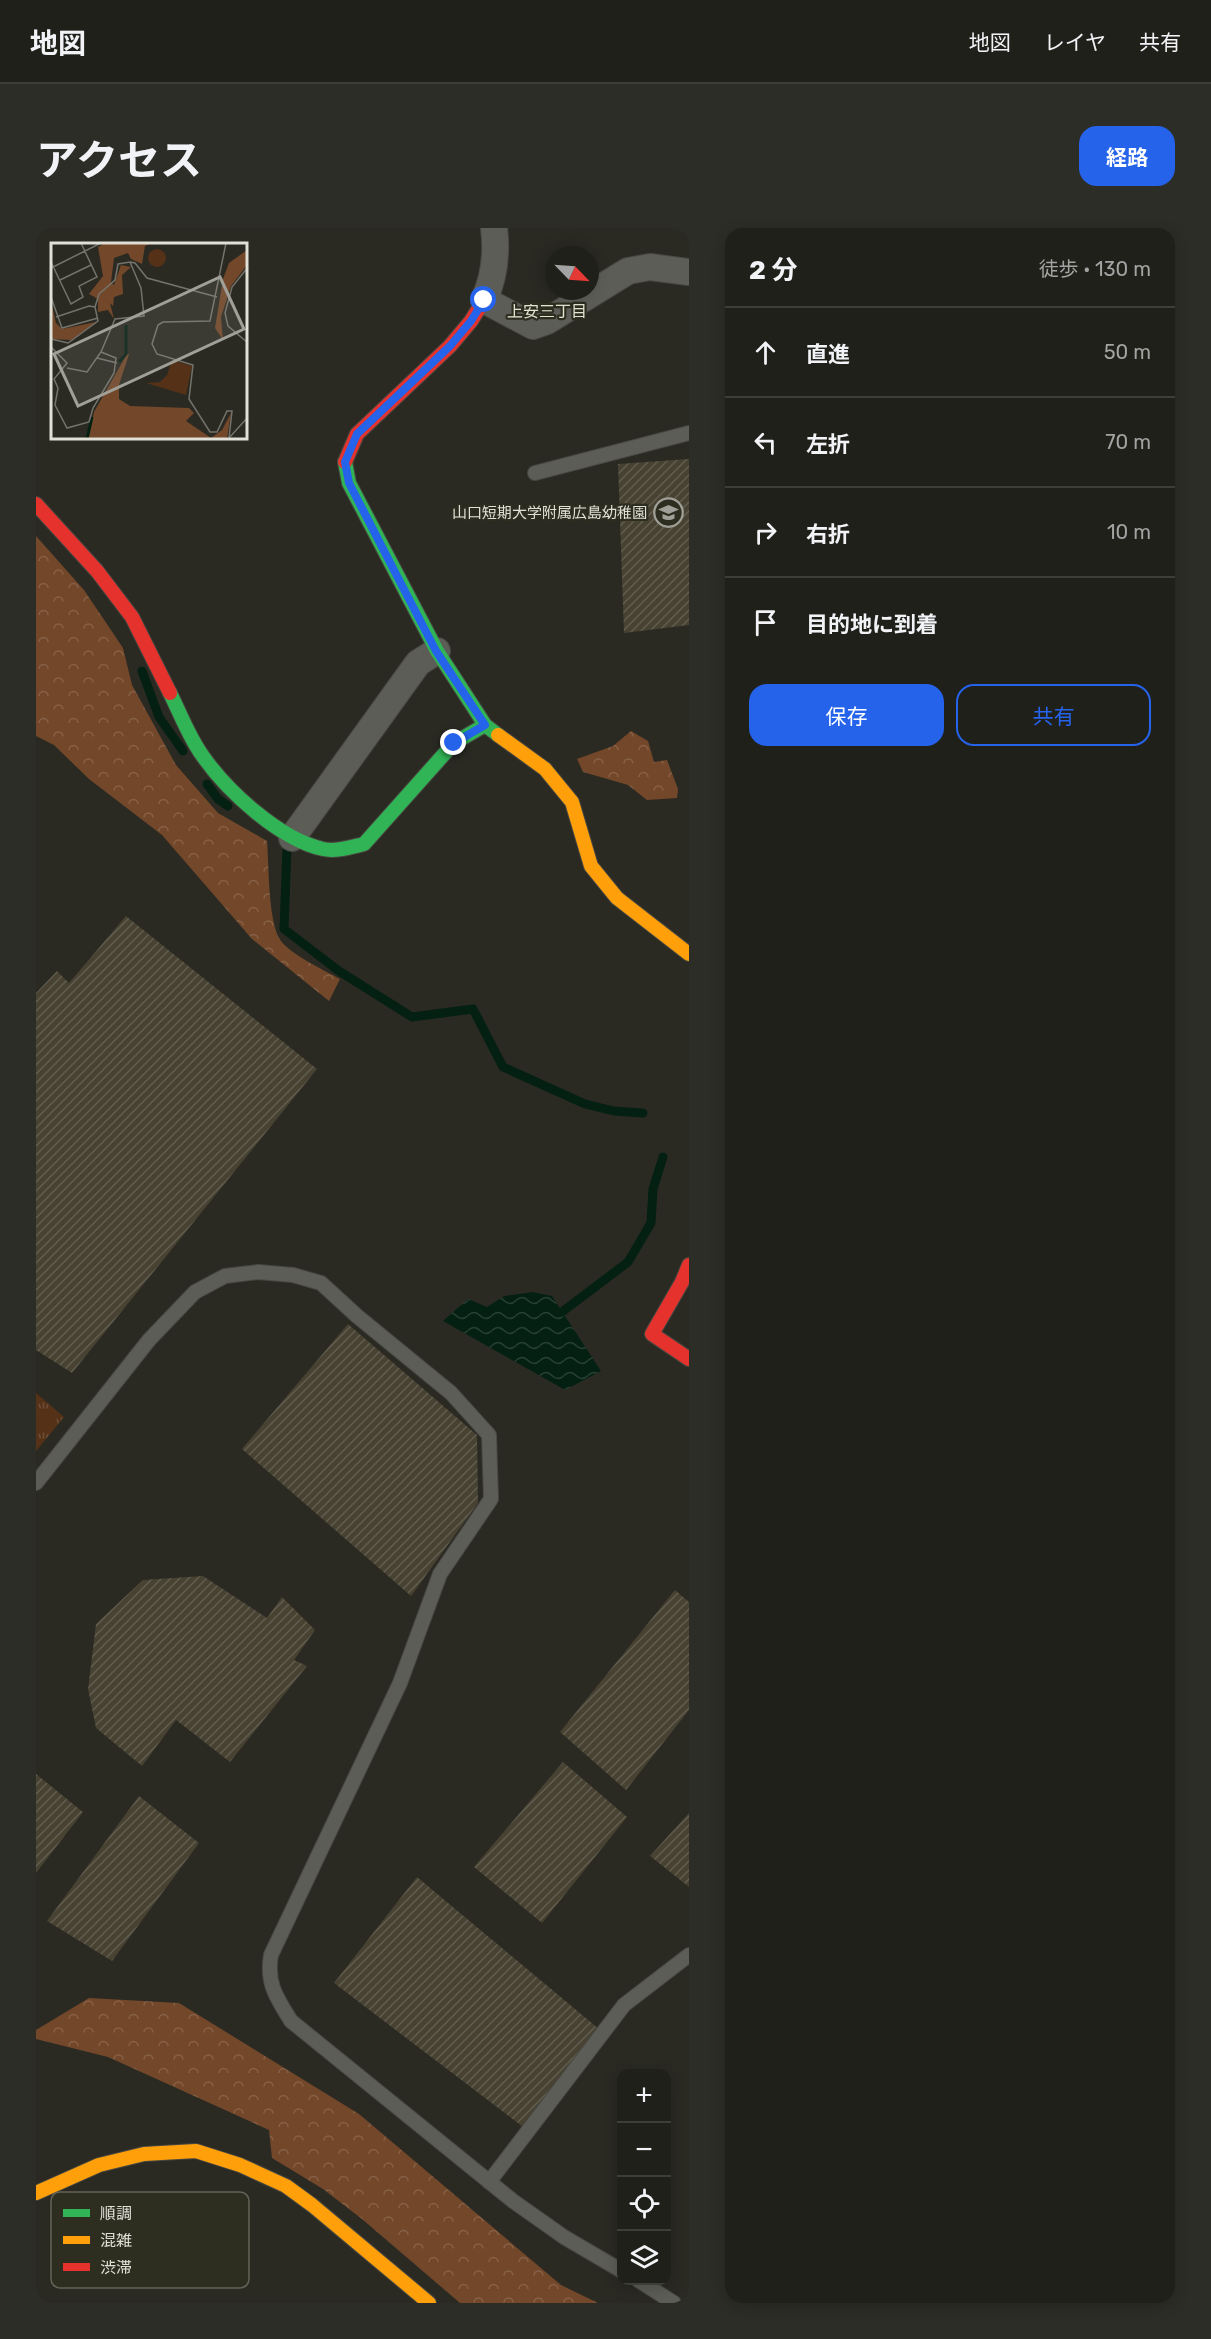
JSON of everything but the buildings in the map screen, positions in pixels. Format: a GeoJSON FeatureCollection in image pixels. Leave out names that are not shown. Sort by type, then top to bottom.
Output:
{"type":"FeatureCollection","features":[{"type":"Feature","properties":{"kind":"street"},"geometry":{"type":"LineString","coordinates":[[494,228],[492,283],[484,300],[471,321],[450,346],[357,434],[345,462],[349,483],[436,651],[485,725],[545,769],[572,802],[591,866],[617,898],[689,954]]}},
{"type":"Feature","properties":{"kind":"street"},"geometry":{"type":"LineString","coordinates":[[484,300],[533,326],[547,321],[628,272],[650,267],[689,272]]}},
{"type":"Feature","properties":{"kind":"street"},"geometry":{"type":"LineString","coordinates":[[36,504],[97,571],[132,617],[201,754],[239,797],[292,838],[325,850],[343,849],[363,844],[454,743],[485,725]]}},
{"type":"Feature","properties":{"kind":"street"},"geometry":{"type":"LineString","coordinates":[[292,838],[418,663],[436,651]]}},
{"type":"Feature","properties":{"kind":"street"},"geometry":{"type":"LineString","coordinates":[[689,1265],[682,1282],[652,1334],[689,1359]]}},
{"type":"Feature","properties":{"kind":"street"},"geometry":{"type":"LineString","coordinates":[[36,2193],[99,2165],[144,2154],[196,2151],[240,2165],[286,2186],[429,2303]]}},
{"type":"Feature","properties":{"kind":"lane"},"geometry":{"type":"LineString","coordinates":[[535,473],[689,433]]}},
{"type":"Feature","properties":{"kind":"lane"},"geometry":{"type":"LineString","coordinates":[[36,1483],[149,1340],[195,1292],[225,1276],[247,1273],[293,1275],[321,1283],[357,1316],[451,1393],[489,1435],[491,1499],[440,1574],[400,1683],[271,1955],[268,1972],[274,1993],[291,2021],[489,2182],[564,2237],[617,2269]]}},
{"type":"Feature","properties":{"kind":"lane"},"geometry":{"type":"LineString","coordinates":[[489,2182],[624,2005],[689,1954]]}},
{"type":"Feature","properties":{"kind":"lane"},"geometry":{"type":"LineString","coordinates":[[646,2285],[674,2303]]}},
{"type":"Feature","properties":{"kind":"green space"},"geometry":{"type":"Polygon","coordinates":[[[36,536],[84,590],[123,648],[132,685],[176,765],[218,813],[267,841],[275,929],[283,944],[306,961],[340,979],[329,1001],[252,939],[162,835],[89,779],[54,745],[36,736],[36,536]]]}},
{"type":"Feature","properties":{"kind":"green space"},"geometry":{"type":"Polygon","coordinates":[[[631,731],[648,741],[654,762],[667,760],[678,789],[677,798],[647,800],[628,785],[583,772],[577,759],[613,746],[631,731]]]}},
{"type":"Feature","properties":{"kind":"green space"},"geometry":{"type":"Polygon","coordinates":[[[36,1393],[64,1417],[36,1451],[36,1393]]]}},
{"type":"Feature","properties":{"kind":"green space"},"geometry":{"type":"Polygon","coordinates":[[[89,1998],[179,2003],[359,2114],[561,2285],[598,2303],[460,2303],[362,2219],[323,2189],[272,2158],[269,2130],[108,2057],[36,2039],[36,2030],[89,1998]]]}},
{"type":"Feature","properties":{"kind":"water"},"geometry":{"type":"Polygon","coordinates":[[[533,1292],[552,1296],[601,1371],[565,1390],[443,1321],[468,1299],[487,1307],[504,1296],[533,1292]]]}},
{"type":"Feature","properties":{"kind":"waterway"},"geometry":{"type":"LineString","coordinates":[[142,671],[159,717],[183,751]]}},
{"type":"Feature","properties":{"kind":"waterway"},"geometry":{"type":"LineString","coordinates":[[207,784],[218,799],[228,806]]}},
{"type":"Feature","properties":{"kind":"waterway"},"geometry":{"type":"LineString","coordinates":[[287,847],[284,929],[339,971],[412,1017],[473,1009],[503,1067],[585,1104],[614,1111],[643,1113]]}},
{"type":"Feature","properties":{"kind":"waterway"},"geometry":{"type":"LineString","coordinates":[[562,1312],[628,1262],[651,1223],[653,1189],[663,1157]]}},
{"type":"Feature","properties":{"kind":"traffic: fast"},"geometry":{"type":"LineString","coordinates":[[345,462],[349,483],[437,651],[485,725],[498,735]]}},
{"type":"Feature","properties":{"kind":"traffic: fast"},"geometry":{"type":"LineString","coordinates":[[170,693],[197,748],[240,798],[255,812],[289,835],[306,844],[328,850],[364,844],[454,743],[485,725]]}},
{"type":"Feature","properties":{"kind":"traffic: slow"},"geometry":{"type":"LineString","coordinates":[[498,735],[545,769],[572,802],[591,866],[617,898],[689,954]]}},
{"type":"Feature","properties":{"kind":"traffic: slow"},"geometry":{"type":"LineString","coordinates":[[36,2193],[99,2165],[144,2154],[196,2151],[240,2165],[286,2186],[429,2303]]}},
{"type":"Feature","properties":{"kind":"traffic: jam"},"geometry":{"type":"LineString","coordinates":[[345,462],[357,434],[450,346],[471,321],[484,300]]}},
{"type":"Feature","properties":{"kind":"traffic: jam"},"geometry":{"type":"LineString","coordinates":[[36,504],[97,571],[132,617],[170,693]]}},
{"type":"Feature","properties":{"kind":"traffic: jam"},"geometry":{"type":"LineString","coordinates":[[689,1265],[682,1282],[652,1334],[689,1359]]}},
{"type":"Feature","properties":{"kind":"place","name":"山口短期大学附属広島幼稚園"},"geometry":{"type":"Point","coordinates":[668,513]}},
{"type":"Feature","properties":{"kind":"district","name":"上安三丁目"},"geometry":{"type":"Point","coordinates":[547,311]}},
{"type":"Feature","properties":{"kind":"route"},"geometry":{"type":"LineString","coordinates":[[454,743],[485,725],[436,651],[365,517],[349,483],[345,462],[357,434],[450,346],[471,321],[484,300]]}}]}
